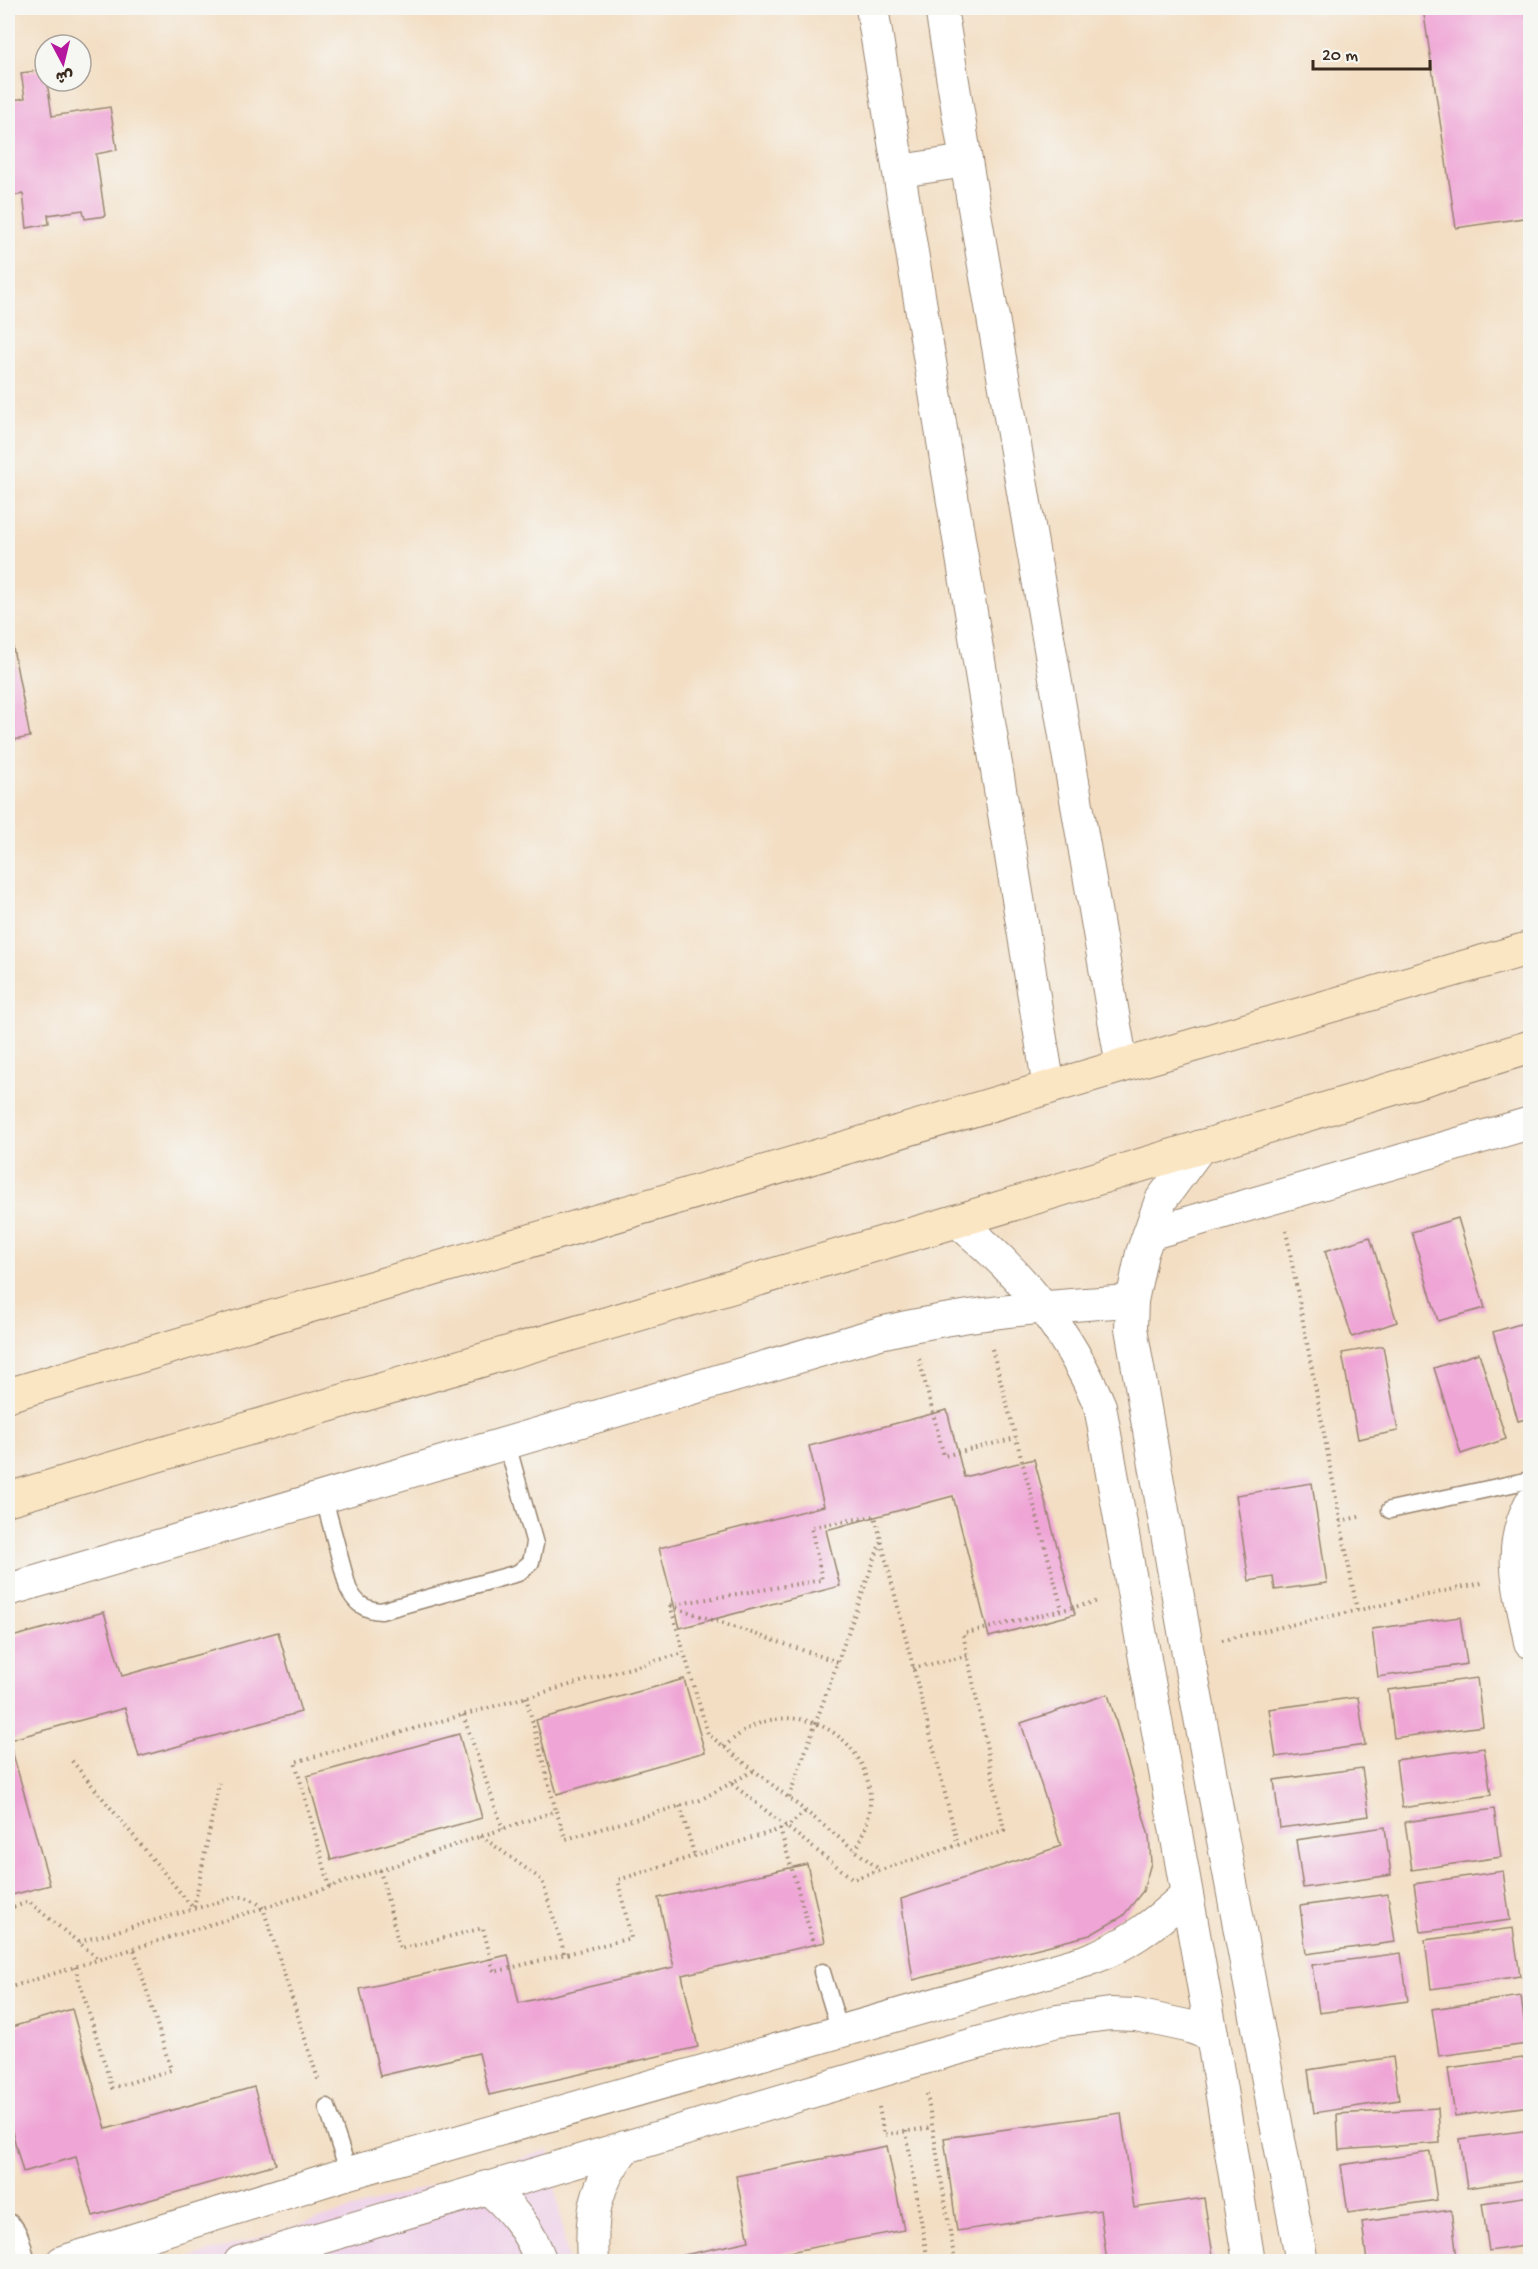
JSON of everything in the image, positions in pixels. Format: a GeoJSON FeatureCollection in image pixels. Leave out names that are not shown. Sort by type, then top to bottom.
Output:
{"type":"FeatureCollection","features":[{"type":"Feature","properties":{"kind":"street"},"geometry":{"type":"LineString","coordinates":[[872,8],[1049,1088]]}},
{"type":"Feature","properties":{"kind":"street"},"geometry":{"type":"LineString","coordinates":[[941,8],[1122,1066]]}},
{"type":"Feature","properties":{"kind":"street"},"geometry":{"type":"LineString","coordinates":[[900,171],[966,161]]}},
{"type":"Feature","properties":{"kind":"street"},"geometry":{"type":"LineString","coordinates":[[8,1395],[1530,948]]}},
{"type":"Feature","properties":{"kind":"street"},"geometry":{"type":"LineString","coordinates":[[8,1499],[957,1221],[1530,1047]]}},
{"type":"Feature","properties":{"kind":"street"},"geometry":{"type":"LineString","coordinates":[[1149,1234],[1530,1123]]}},
{"type":"Feature","properties":{"kind":"street"},"geometry":{"type":"LineString","coordinates":[[1201,1146],[1161,1200],[1142,1253],[1132,1301],[1131,1329],[1187,1648],[1302,2262]]}},
{"type":"Feature","properties":{"kind":"street"},"geometry":{"type":"LineString","coordinates":[[957,1221],[988,1247],[1044,1306],[1081,1363],[1100,1406],[1135,1592],[1249,2262]]}},
{"type":"Feature","properties":{"kind":"street"},"geometry":{"type":"LineString","coordinates":[[8,1590],[911,1326],[982,1313],[1044,1306],[1132,1301]]}},
{"type":"Feature","properties":{"kind":"street"},"geometry":{"type":"LineString","coordinates":[[1530,1504],[1522,1520],[1515,1557],[1530,1642]]}},
{"type":"Feature","properties":{"kind":"street"},"geometry":{"type":"LineString","coordinates":[[62,2262],[349,2173],[1113,1951],[1155,1923],[1186,1895]]}},
{"type":"Feature","properties":{"kind":"street"},"geometry":{"type":"LineString","coordinates":[[1048,1971],[1057,2021]]}},
{"type":"Feature","properties":{"kind":"street"},"geometry":{"type":"LineString","coordinates":[[240,2262],[486,2187],[1057,2021],[1092,2016],[1136,2015],[1187,2026],[1212,2035]]}},
{"type":"Feature","properties":{"kind":"street"},"geometry":{"type":"LineString","coordinates":[[593,2262],[594,2212],[600,2184],[625,2147]]}},
{"type":"Feature","properties":{"kind":"street"},"geometry":{"type":"LineString","coordinates":[[486,2187],[502,2200],[528,2234],[541,2262]]}},
{"type":"Feature","properties":{"kind":"lane"},"geometry":{"type":"LineString","coordinates":[[324,1499],[348,1588],[353,1598],[368,1610],[381,1611],[518,1573],[531,1563],[535,1544],[507,1444]]}},
{"type":"Feature","properties":{"kind":"lane"},"geometry":{"type":"LineString","coordinates":[[1390,1510],[1530,1480]]}},
{"type":"Feature","properties":{"kind":"lane"},"geometry":{"type":"LineString","coordinates":[[822,1972],[840,2031]]}},
{"type":"Feature","properties":{"kind":"lane"},"geometry":{"type":"LineString","coordinates":[[327,2106],[349,2173]]}},
{"type":"Feature","properties":{"kind":"lane"},"geometry":{"type":"LineString","coordinates":[[8,2221],[13,2224],[19,2234],[27,2262]]}},
{"type":"Feature","properties":{"kind":"path"},"geometry":{"type":"LineString","coordinates":[[1279,1196],[1358,1610]]}},
{"type":"Feature","properties":{"kind":"path"},"geometry":{"type":"LineString","coordinates":[[982,1313],[1062,1610]]}},
{"type":"Feature","properties":{"kind":"path"},"geometry":{"type":"LineString","coordinates":[[911,1326],[944,1456],[1016,1438]]}},
{"type":"Feature","properties":{"kind":"path"},"geometry":{"type":"LineString","coordinates":[[670,1605],[822,1580],[810,1527],[875,1516],[958,1845]]}},
{"type":"Feature","properties":{"kind":"path"},"geometry":{"type":"LineString","coordinates":[[789,1797],[881,1540]]}},
{"type":"Feature","properties":{"kind":"path"},"geometry":{"type":"LineString","coordinates":[[1187,1648],[1518,1576]]}},
{"type":"Feature","properties":{"kind":"path"},"geometry":{"type":"LineString","coordinates":[[732,1784],[853,1879],[1004,1830],[963,1634],[1135,1592]]}},
{"type":"Feature","properties":{"kind":"path"},"geometry":{"type":"LineString","coordinates":[[670,1605],[708,1734],[880,1870]]}},
{"type":"Feature","properties":{"kind":"path"},"geometry":{"type":"LineString","coordinates":[[670,1605],[838,1662]]}},
{"type":"Feature","properties":{"kind":"path"},"geometry":{"type":"LineString","coordinates":[[330,1887],[295,1762],[684,1653]]}},
{"type":"Feature","properties":{"kind":"path"},"geometry":{"type":"LineString","coordinates":[[913,1668],[968,1656]]}},
{"type":"Feature","properties":{"kind":"path"},"geometry":{"type":"LineString","coordinates":[[525,1697],[556,1811],[566,1839],[700,1800],[755,1770]]}},
{"type":"Feature","properties":{"kind":"path"},"geometry":{"type":"LineString","coordinates":[[463,1715],[503,1829]]}},
{"type":"Feature","properties":{"kind":"path"},"geometry":{"type":"LineString","coordinates":[[724,1747],[743,1731],[765,1722],[782,1719],[815,1724],[840,1736],[850,1746],[869,1788],[870,1805],[866,1828],[856,1850]]}},
{"type":"Feature","properties":{"kind":"path"},"geometry":{"type":"LineString","coordinates":[[72,1761],[193,1908]]}},
{"type":"Feature","properties":{"kind":"path"},"geometry":{"type":"LineString","coordinates":[[193,1908],[219,1783]]}},
{"type":"Feature","properties":{"kind":"path"},"geometry":{"type":"LineString","coordinates":[[680,1806],[695,1857]]}},
{"type":"Feature","properties":{"kind":"path"},"geometry":{"type":"LineString","coordinates":[[8,1988],[330,1887],[556,1811]]}},
{"type":"Feature","properties":{"kind":"path"},"geometry":{"type":"LineString","coordinates":[[381,1870],[400,1949],[483,1928],[494,1972],[631,1938],[618,1880],[787,1827],[806,1811]]}},
{"type":"Feature","properties":{"kind":"path"},"geometry":{"type":"LineString","coordinates":[[780,1829],[822,1972]]}},
{"type":"Feature","properties":{"kind":"path"},"geometry":{"type":"LineString","coordinates":[[481,1836],[542,1880],[565,1955]]}},
{"type":"Feature","properties":{"kind":"path"},"geometry":{"type":"LineString","coordinates":[[79,1942],[193,1908],[243,1896],[258,1902],[263,1908],[327,2106]]}},
{"type":"Feature","properties":{"kind":"path"},"geometry":{"type":"LineString","coordinates":[[8,1909],[29,1902],[100,1959]]}},
{"type":"Feature","properties":{"kind":"path"},"geometry":{"type":"LineString","coordinates":[[75,1967],[112,2088],[171,2070],[134,1949]]}},
{"type":"Feature","properties":{"kind":"path"},"geometry":{"type":"LineString","coordinates":[[921,2059],[955,2262]]}},
{"type":"Feature","properties":{"kind":"path"},"geometry":{"type":"LineString","coordinates":[[873,2073],[884,2135],[933,2127]]}},
{"type":"Feature","properties":{"kind":"path"},"geometry":{"type":"LineString","coordinates":[[906,2131],[928,2262]]}},
{"type":"Feature","properties":{"kind":"shaded area"},"geometry":{"type":"Polygon","coordinates":[[[549,2150],[568,2261],[176,2262],[549,2150]]]}},
{"type":"Feature","properties":{"kind":"building"},"geometry":{"type":"Polygon","coordinates":[[[1423,8],[1525,8],[1530,43],[1530,217],[1456,228],[1423,8]]]}},
{"type":"Feature","properties":{"kind":"building"},"geometry":{"type":"Polygon","coordinates":[[[33,72],[33,93],[49,93],[52,116],[110,107],[117,150],[96,154],[105,216],[85,219],[83,210],[48,215],[49,224],[27,228],[23,194],[8,197],[8,101],[25,98],[21,73],[33,72]]]}},
{"type":"Feature","properties":{"kind":"building"},"geometry":{"type":"Polygon","coordinates":[[[8,622],[30,737],[8,741],[8,622]]]}},
{"type":"Feature","properties":{"kind":"building"},"geometry":{"type":"Polygon","coordinates":[[[1458,1218],[1485,1308],[1438,1321],[1412,1232],[1458,1218]]]}},
{"type":"Feature","properties":{"kind":"building"},"geometry":{"type":"Polygon","coordinates":[[[1370,1237],[1397,1322],[1352,1337],[1325,1251],[1370,1237]]]}},
{"type":"Feature","properties":{"kind":"building"},"geometry":{"type":"Polygon","coordinates":[[[1530,1321],[1530,1418],[1518,1421],[1493,1332],[1530,1321]]]}},
{"type":"Feature","properties":{"kind":"building"},"geometry":{"type":"Polygon","coordinates":[[[1383,1346],[1398,1431],[1358,1439],[1342,1353],[1383,1346]]]}},
{"type":"Feature","properties":{"kind":"building"},"geometry":{"type":"Polygon","coordinates":[[[1479,1353],[1506,1439],[1461,1454],[1434,1368],[1479,1353]]]}},
{"type":"Feature","properties":{"kind":"building"},"geometry":{"type":"Polygon","coordinates":[[[947,1410],[964,1477],[1034,1459],[1075,1614],[989,1637],[953,1496],[826,1530],[840,1586],[680,1628],[659,1548],[824,1506],[809,1446],[947,1410]]]}},
{"type":"Feature","properties":{"kind":"building"},"geometry":{"type":"Polygon","coordinates":[[[1312,1483],[1327,1583],[1275,1590],[1273,1577],[1249,1581],[1236,1495],[1312,1483]]]}},
{"type":"Feature","properties":{"kind":"building"},"geometry":{"type":"Polygon","coordinates":[[[104,1612],[122,1676],[278,1632],[301,1712],[139,1757],[125,1708],[9,1740],[50,1885],[8,1896],[8,1638],[104,1612]]]}},
{"type":"Feature","properties":{"kind":"building"},"geometry":{"type":"Polygon","coordinates":[[[1460,1617],[1467,1664],[1378,1677],[1372,1629],[1460,1617]]]}},
{"type":"Feature","properties":{"kind":"building"},"geometry":{"type":"Polygon","coordinates":[[[1477,1678],[1483,1726],[1394,1738],[1388,1690],[1477,1678]]]}},
{"type":"Feature","properties":{"kind":"building"},"geometry":{"type":"Polygon","coordinates":[[[684,1679],[705,1752],[557,1794],[536,1720],[684,1679]]]}},
{"type":"Feature","properties":{"kind":"building"},"geometry":{"type":"Polygon","coordinates":[[[1108,1694],[1149,1836],[1151,1863],[1143,1891],[1123,1916],[1090,1935],[913,1980],[901,1899],[1061,1846],[1021,1723],[1108,1694]]]}},
{"type":"Feature","properties":{"kind":"building"},"geometry":{"type":"Polygon","coordinates":[[[1358,1697],[1365,1745],[1276,1757],[1269,1709],[1358,1697]]]}},
{"type":"Feature","properties":{"kind":"building"},"geometry":{"type":"Polygon","coordinates":[[[459,1734],[482,1818],[331,1860],[307,1776],[459,1734]]]}},
{"type":"Feature","properties":{"kind":"building"},"geometry":{"type":"Polygon","coordinates":[[[1484,1748],[1491,1795],[1402,1808],[1396,1760],[1484,1748]]]}},
{"type":"Feature","properties":{"kind":"building"},"geometry":{"type":"Polygon","coordinates":[[[1362,1768],[1369,1816],[1280,1828],[1274,1780],[1362,1768]]]}},
{"type":"Feature","properties":{"kind":"building"},"geometry":{"type":"Polygon","coordinates":[[[1494,1809],[1501,1857],[1412,1870],[1405,1822],[1494,1809]]]}},
{"type":"Feature","properties":{"kind":"building"},"geometry":{"type":"Polygon","coordinates":[[[1385,1827],[1391,1875],[1303,1888],[1296,1840],[1385,1827]]]}},
{"type":"Feature","properties":{"kind":"building"},"geometry":{"type":"Polygon","coordinates":[[[807,1864],[825,1942],[682,1975],[698,2047],[489,2095],[479,2053],[380,2076],[360,1989],[508,1955],[519,2003],[674,1967],[658,1898],[807,1864]]]}},
{"type":"Feature","properties":{"kind":"building"},"geometry":{"type":"Polygon","coordinates":[[[1503,1871],[1510,1920],[1421,1932],[1414,1884],[1503,1871]]]}},
{"type":"Feature","properties":{"kind":"building"},"geometry":{"type":"Polygon","coordinates":[[[1388,1894],[1395,1942],[1306,1954],[1300,1906],[1388,1894]]]}},
{"type":"Feature","properties":{"kind":"building"},"geometry":{"type":"Polygon","coordinates":[[[1513,1928],[1520,1976],[1431,1989],[1425,1940],[1513,1928]]]}},
{"type":"Feature","properties":{"kind":"building"},"geometry":{"type":"Polygon","coordinates":[[[1401,1953],[1408,2001],[1319,2013],[1312,1965],[1401,1953]]]}},
{"type":"Feature","properties":{"kind":"building"},"geometry":{"type":"Polygon","coordinates":[[[1521,1996],[1527,2044],[1439,2056],[1432,2009],[1521,1996]]]}},
{"type":"Feature","properties":{"kind":"building"},"geometry":{"type":"Polygon","coordinates":[[[72,2009],[106,2129],[254,2087],[276,2164],[93,2216],[76,2157],[23,2172],[8,2117],[8,2028],[72,2009]]]}},
{"type":"Feature","properties":{"kind":"building"},"geometry":{"type":"Polygon","coordinates":[[[1393,2057],[1399,2100],[1314,2113],[1308,2070],[1393,2057]]]}},
{"type":"Feature","properties":{"kind":"building"},"geometry":{"type":"Polygon","coordinates":[[[1530,2057],[1530,2106],[1455,2116],[1448,2068],[1530,2057]]]}},
{"type":"Feature","properties":{"kind":"building"},"geometry":{"type":"Polygon","coordinates":[[[1438,2108],[1440,2143],[1339,2150],[1337,2114],[1438,2108]]]}},
{"type":"Feature","properties":{"kind":"building"},"geometry":{"type":"Polygon","coordinates":[[[1121,2113],[1134,2208],[1204,2198],[1214,2262],[1107,2262],[1100,2210],[957,2231],[944,2138],[1121,2113]]]}},
{"type":"Feature","properties":{"kind":"building"},"geometry":{"type":"Polygon","coordinates":[[[1530,2130],[1530,2179],[1467,2188],[1460,2139],[1530,2130]]]}},
{"type":"Feature","properties":{"kind":"building"},"geometry":{"type":"Polygon","coordinates":[[[887,2146],[904,2230],[768,2256],[769,2262],[652,2262],[749,2241],[736,2176],[887,2146]]]}},
{"type":"Feature","properties":{"kind":"building"},"geometry":{"type":"Polygon","coordinates":[[[1430,2152],[1437,2200],[1348,2213],[1341,2165],[1430,2152]]]}},
{"type":"Feature","properties":{"kind":"building"},"geometry":{"type":"Polygon","coordinates":[[[1530,2196],[1530,2245],[1489,2251],[1482,2203],[1530,2196]]]}},
{"type":"Feature","properties":{"kind":"building"},"geometry":{"type":"Polygon","coordinates":[[[1451,2210],[1457,2258],[1431,2262],[1367,2262],[1362,2222],[1451,2210]]]}}]}
